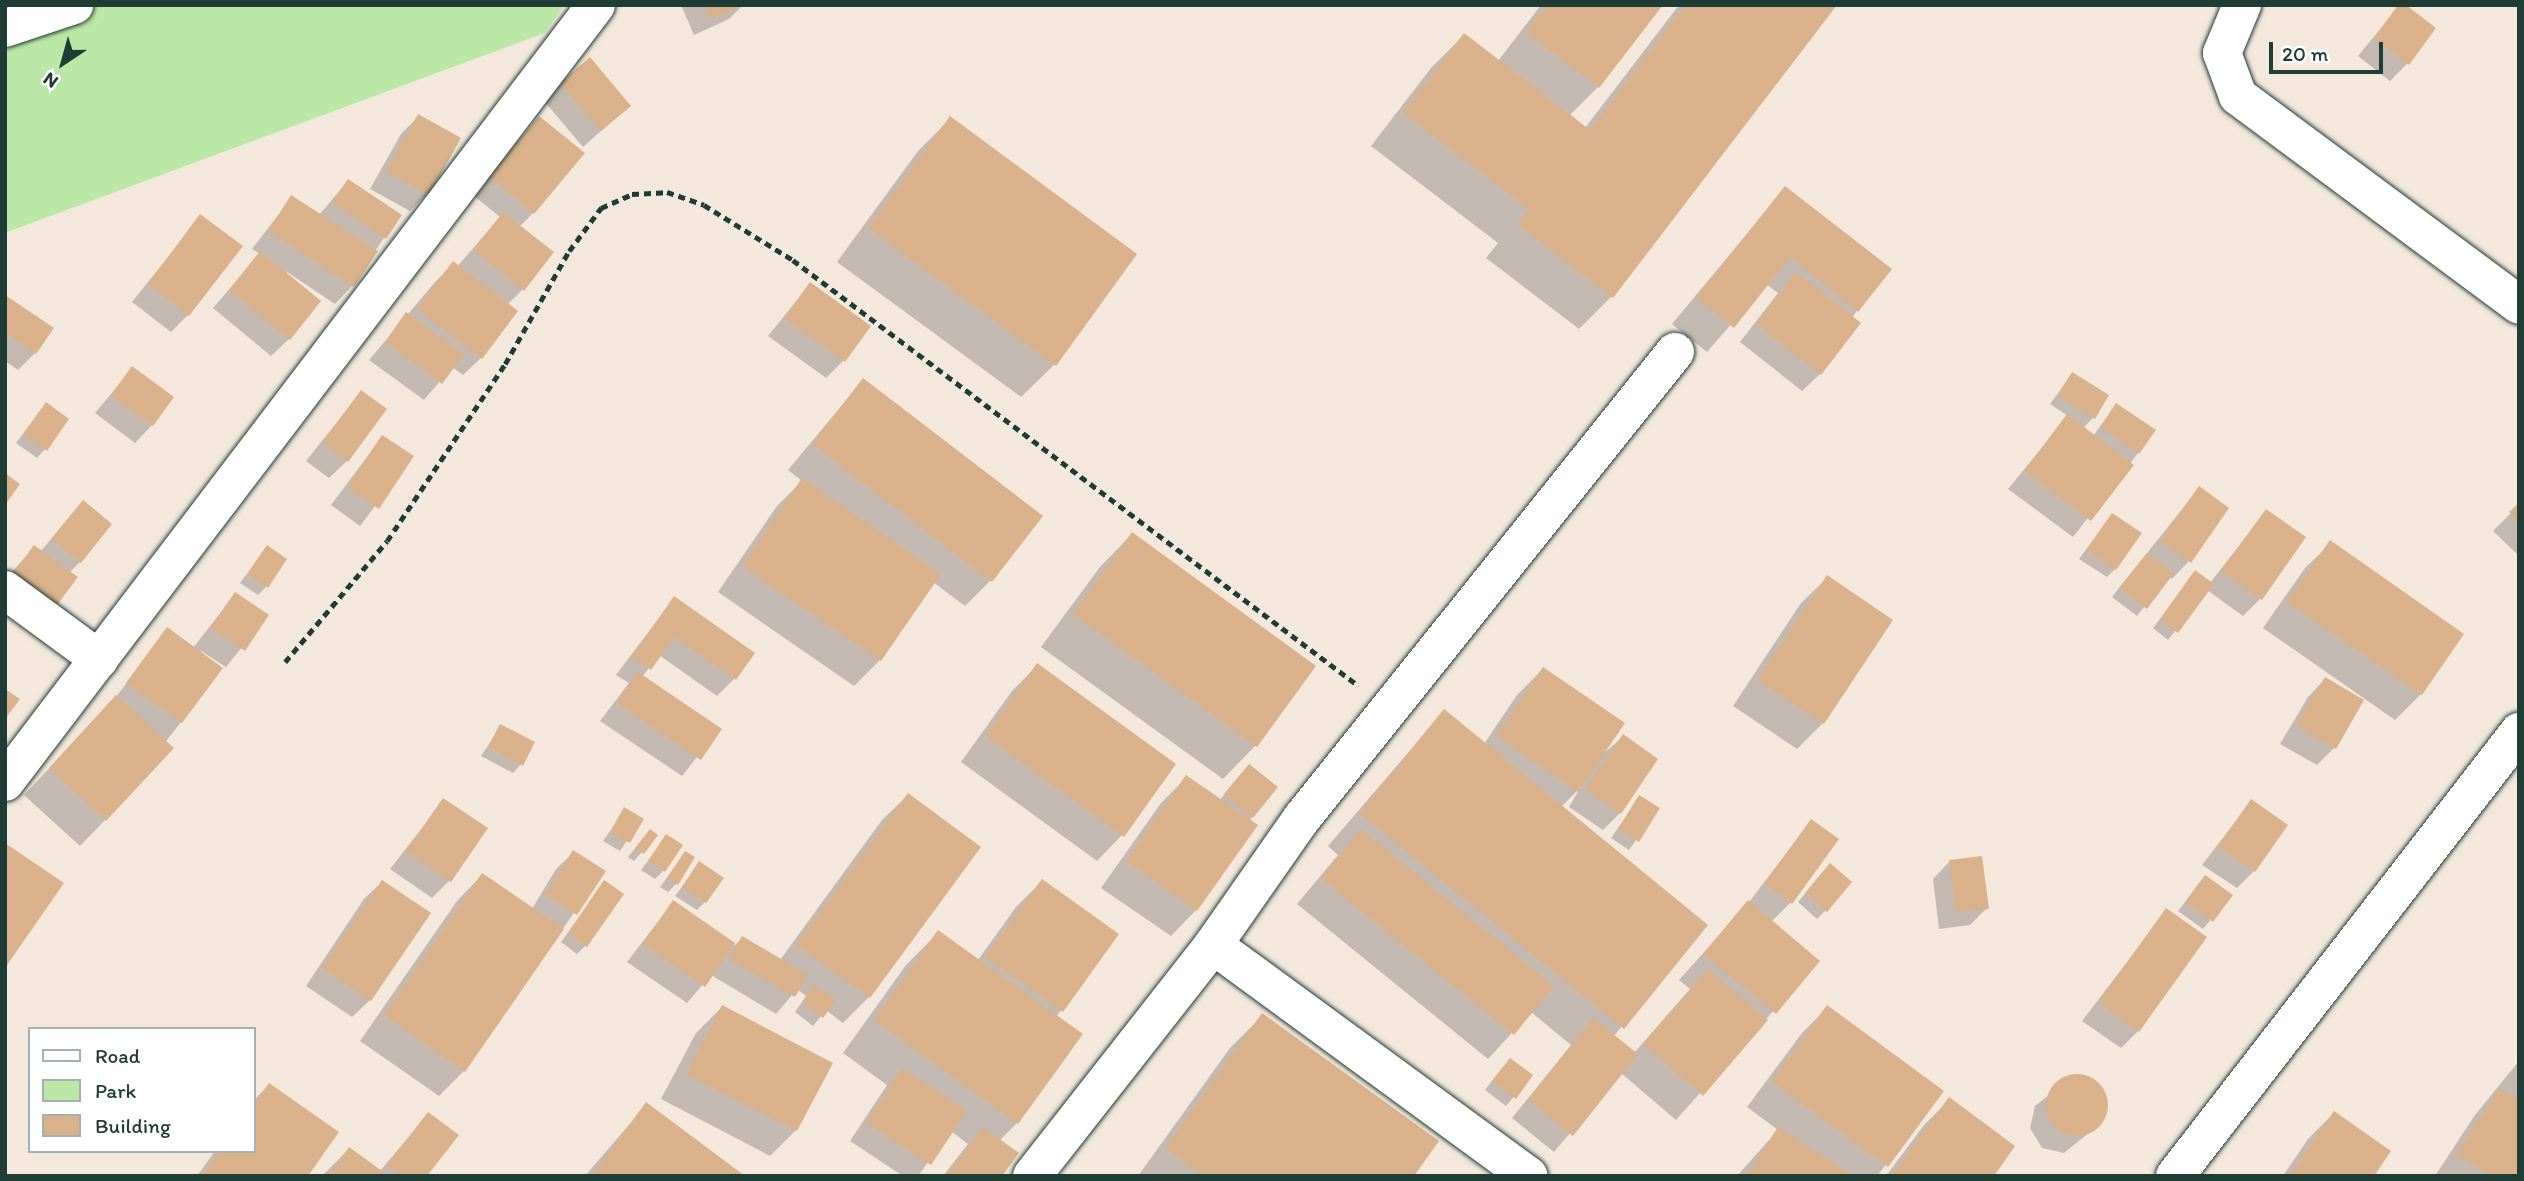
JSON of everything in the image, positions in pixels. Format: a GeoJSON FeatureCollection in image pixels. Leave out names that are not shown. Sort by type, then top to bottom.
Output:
{"type":"FeatureCollection","features":[{"type":"Feature","properties":{"kind":"street"},"geometry":{"type":"LineString","coordinates":[[5,28],[74,5]]}},
{"type":"Feature","properties":{"kind":"street"},"geometry":{"type":"LineString","coordinates":[[5,782],[596,5]]}},
{"type":"Feature","properties":{"kind":"street"},"geometry":{"type":"LineString","coordinates":[[2242,5],[2222,53],[2238,96],[2519,305]]}},
{"type":"Feature","properties":{"kind":"street"},"geometry":{"type":"LineString","coordinates":[[1032,1176],[1213,945],[1302,818],[1675,352]]}},
{"type":"Feature","properties":{"kind":"street"},"geometry":{"type":"LineString","coordinates":[[5,590],[99,659]]}},
{"type":"Feature","properties":{"kind":"street"},"geometry":{"type":"LineString","coordinates":[[2175,1176],[2519,732]]}},
{"type":"Feature","properties":{"kind":"street"},"geometry":{"type":"LineString","coordinates":[[1213,945],[1529,1176]]}},
{"type":"Feature","properties":{"kind":"path"},"geometry":{"type":"LineString","coordinates":[[285,663],[387,541],[505,364],[569,251],[601,208],[632,194],[667,192],[704,205],[793,260],[1390,709]]}},
{"type":"Feature","properties":{"kind":"shaded area"},"geometry":{"type":"Polygon","coordinates":[[[564,5],[2519,5],[2519,1176],[5,1176],[5,233],[545,33],[564,5]]]}},
{"type":"Feature","properties":{"kind":"green space"},"geometry":{"type":"Polygon","coordinates":[[[5,5],[564,5],[545,33],[5,233],[5,5]]]}},
{"type":"Feature","properties":{"kind":"building"},"geometry":{"type":"Polygon","coordinates":[[[705,5],[742,5],[711,19],[705,5]]]}},
{"type":"Feature","properties":{"kind":"building"},"geometry":{"type":"Polygon","coordinates":[[[1546,5],[1663,5],[1599,88],[1526,32],[1546,5]]]}},
{"type":"Feature","properties":{"kind":"building"},"geometry":{"type":"Polygon","coordinates":[[[1685,5],[1837,5],[1613,298],[1517,224],[1529,209],[1403,113],[1464,33],[1590,130],[1685,5]]]}},
{"type":"Feature","properties":{"kind":"building"},"geometry":{"type":"Polygon","coordinates":[[[2398,5],[2406,5],[2436,28],[2409,65],[2374,38],[2398,5]]]}},
{"type":"Feature","properties":{"kind":"building"},"geometry":{"type":"Polygon","coordinates":[[[590,57],[631,106],[601,131],[560,83],[590,57]]]}},
{"type":"Feature","properties":{"kind":"building"},"geometry":{"type":"Polygon","coordinates":[[[418,114],[461,138],[429,195],[386,171],[418,114]]]}},
{"type":"Feature","properties":{"kind":"building"},"geometry":{"type":"Polygon","coordinates":[[[539,116],[585,153],[534,214],[489,176],[539,116]]]}},
{"type":"Feature","properties":{"kind":"building"},"geometry":{"type":"Polygon","coordinates":[[[950,116],[1137,254],[1056,366],[868,228],[950,116]]]}},
{"type":"Feature","properties":{"kind":"building"},"geometry":{"type":"Polygon","coordinates":[[[348,179],[402,215],[386,239],[332,202],[348,179]]]}},
{"type":"Feature","properties":{"kind":"building"},"geometry":{"type":"Polygon","coordinates":[[[1785,186],[1892,269],[1858,312],[1790,257],[1734,328],[1696,298],[1785,186]]]}},
{"type":"Feature","properties":{"kind":"building"},"geometry":{"type":"Polygon","coordinates":[[[291,195],[378,251],[354,287],[268,231],[291,195]]]}},
{"type":"Feature","properties":{"kind":"building"},"geometry":{"type":"Polygon","coordinates":[[[503,212],[554,252],[524,291],[473,250],[503,212]]]}},
{"type":"Feature","properties":{"kind":"building"},"geometry":{"type":"Polygon","coordinates":[[[200,214],[243,246],[189,316],[148,284],[200,214]]]}},
{"type":"Feature","properties":{"kind":"building"},"geometry":{"type":"Polygon","coordinates":[[[260,251],[321,301],[290,340],[229,290],[260,251]]]}},
{"type":"Feature","properties":{"kind":"building"},"geometry":{"type":"Polygon","coordinates":[[[453,261],[518,311],[482,359],[417,309],[453,261]]]}},
{"type":"Feature","properties":{"kind":"building"},"geometry":{"type":"Polygon","coordinates":[[[1796,272],[1861,323],[1821,375],[1756,324],[1796,272]]]}},
{"type":"Feature","properties":{"kind":"building"},"geometry":{"type":"Polygon","coordinates":[[[810,282],[871,326],[845,362],[784,318],[810,282]]]}},
{"type":"Feature","properties":{"kind":"building"},"geometry":{"type":"Polygon","coordinates":[[[5,295],[54,328],[36,354],[5,333],[5,295]]]}},
{"type":"Feature","properties":{"kind":"building"},"geometry":{"type":"Polygon","coordinates":[[[406,312],[464,354],[442,384],[385,342],[406,312]]]}},
{"type":"Feature","properties":{"kind":"building"},"geometry":{"type":"Polygon","coordinates":[[[132,366],[174,397],[153,426],[111,395],[132,366]]]}},
{"type":"Feature","properties":{"kind":"building"},"geometry":{"type":"Polygon","coordinates":[[[2072,372],[2109,395],[2095,419],[2057,396],[2072,372]]]}},
{"type":"Feature","properties":{"kind":"building"},"geometry":{"type":"Polygon","coordinates":[[[863,378],[1043,516],[992,582],[812,444],[863,378]]]}},
{"type":"Feature","properties":{"kind":"building"},"geometry":{"type":"Polygon","coordinates":[[[361,390],[387,409],[348,462],[322,443],[361,390]]]}},
{"type":"Feature","properties":{"kind":"building"},"geometry":{"type":"Polygon","coordinates":[[[46,402],[69,419],[47,451],[23,434],[46,402]]]}},
{"type":"Feature","properties":{"kind":"building"},"geometry":{"type":"Polygon","coordinates":[[[2116,403],[2156,430],[2139,454],[2100,427],[2116,403]]]}},
{"type":"Feature","properties":{"kind":"building"},"geometry":{"type":"Polygon","coordinates":[[[2067,414],[2134,465],[2091,521],[2024,471],[2067,414]]]}},
{"type":"Feature","properties":{"kind":"building"},"geometry":{"type":"Polygon","coordinates":[[[382,435],[414,456],[379,509],[347,487],[382,435]]]}},
{"type":"Feature","properties":{"kind":"building"},"geometry":{"type":"Polygon","coordinates":[[[5,473],[20,484],[5,505],[5,473]]]}},
{"type":"Feature","properties":{"kind":"building"},"geometry":{"type":"Polygon","coordinates":[[[802,478],[941,574],[881,661],[742,566],[802,478]]]}},
{"type":"Feature","properties":{"kind":"building"},"geometry":{"type":"Polygon","coordinates":[[[2199,486],[2229,508],[2191,563],[2160,541],[2199,486]]]}},
{"type":"Feature","properties":{"kind":"building"},"geometry":{"type":"Polygon","coordinates":[[[83,500],[112,524],[81,563],[51,539],[83,500]]]}},
{"type":"Feature","properties":{"kind":"building"},"geometry":{"type":"Polygon","coordinates":[[[2519,503],[2519,522],[2509,512],[2519,503]]]}},
{"type":"Feature","properties":{"kind":"building"},"geometry":{"type":"Polygon","coordinates":[[[2266,509],[2306,537],[2262,600],[2221,571],[2266,509]]]}},
{"type":"Feature","properties":{"kind":"building"},"geometry":{"type":"Polygon","coordinates":[[[2112,513],[2142,533],[2116,570],[2086,550],[2112,513]]]}},
{"type":"Feature","properties":{"kind":"building"},"geometry":{"type":"Polygon","coordinates":[[[1132,532],[1316,666],[1257,747],[1073,614],[1132,532]]]}},
{"type":"Feature","properties":{"kind":"building"},"geometry":{"type":"Polygon","coordinates":[[[2330,540],[2464,634],[2422,695],[2287,602],[2330,540]]]}},
{"type":"Feature","properties":{"kind":"building"},"geometry":{"type":"Polygon","coordinates":[[[34,545],[78,577],[51,613],[8,581],[34,545]]]}},
{"type":"Feature","properties":{"kind":"building"},"geometry":{"type":"Polygon","coordinates":[[[267,545],[287,559],[268,588],[247,574],[267,545]]]}},
{"type":"Feature","properties":{"kind":"building"},"geometry":{"type":"Polygon","coordinates":[[[2147,553],[2174,573],[2147,609],[2119,588],[2147,553]]]}},
{"type":"Feature","properties":{"kind":"building"},"geometry":{"type":"Polygon","coordinates":[[[2195,570],[2214,584],[2178,633],[2160,619],[2195,570]]]}},
{"type":"Feature","properties":{"kind":"building"},"geometry":{"type":"Polygon","coordinates":[[[1827,575],[1893,620],[1824,724],[1757,680],[1827,575]]]}},
{"type":"Feature","properties":{"kind":"building"},"geometry":{"type":"Polygon","coordinates":[[[235,592],[269,615],[245,651],[210,628],[235,592]]]}},
{"type":"Feature","properties":{"kind":"building"},"geometry":{"type":"Polygon","coordinates":[[[674,596],[755,653],[736,680],[674,637],[651,670],[632,657],[674,596]]]}},
{"type":"Feature","properties":{"kind":"building"},"geometry":{"type":"Polygon","coordinates":[[[167,627],[223,668],[182,723],[126,683],[167,627]]]}},
{"type":"Feature","properties":{"kind":"building"},"geometry":{"type":"Polygon","coordinates":[[[1037,663],[1176,764],[1124,837],[985,736],[1037,663]]]}},
{"type":"Feature","properties":{"kind":"building"},"geometry":{"type":"Polygon","coordinates":[[[1543,667],[1625,723],[1578,792],[1496,736],[1543,667]]]}},
{"type":"Feature","properties":{"kind":"building"},"geometry":{"type":"Polygon","coordinates":[[[638,672],[722,729],[701,760],[616,703],[638,672]]]}},
{"type":"Feature","properties":{"kind":"building"},"geometry":{"type":"Polygon","coordinates":[[[2325,677],[2364,700],[2336,749],[2296,726],[2325,677]]]}},
{"type":"Feature","properties":{"kind":"building"},"geometry":{"type":"Polygon","coordinates":[[[5,689],[20,699],[5,719],[5,689]]]}},
{"type":"Feature","properties":{"kind":"building"},"geometry":{"type":"Polygon","coordinates":[[[116,695],[174,748],[106,821],[49,768],[116,695]]]}},
{"type":"Feature","properties":{"kind":"building"},"geometry":{"type":"Polygon","coordinates":[[[1444,709],[1708,925],[1624,1029],[1359,813],[1444,709]]]}},
{"type":"Feature","properties":{"kind":"building"},"geometry":{"type":"Polygon","coordinates":[[[500,724],[535,742],[523,766],[488,747],[500,724]]]}},
{"type":"Feature","properties":{"kind":"building"},"geometry":{"type":"Polygon","coordinates":[[[1623,734],[1658,759],[1621,814],[1585,789],[1623,734]]]}},
{"type":"Feature","properties":{"kind":"building"},"geometry":{"type":"Polygon","coordinates":[[[1249,764],[1278,787],[1253,818],[1224,794],[1249,764]]]}},
{"type":"Feature","properties":{"kind":"building"},"geometry":{"type":"Polygon","coordinates":[[[1186,775],[1258,825],[1197,911],[1126,861],[1186,775]]]}},
{"type":"Feature","properties":{"kind":"building"},"geometry":{"type":"Polygon","coordinates":[[[908,793],[981,847],[870,998],[796,945],[908,793]]]}},
{"type":"Feature","properties":{"kind":"building"},"geometry":{"type":"Polygon","coordinates":[[[1639,795],[1660,808],[1639,842],[1618,829],[1639,795]]]}},
{"type":"Feature","properties":{"kind":"building"},"geometry":{"type":"Polygon","coordinates":[[[443,798],[488,828],[451,882],[406,851],[443,798]]]}},
{"type":"Feature","properties":{"kind":"building"},"geometry":{"type":"Polygon","coordinates":[[[2251,799],[2288,825],[2255,872],[2218,847],[2251,799]]]}},
{"type":"Feature","properties":{"kind":"building"},"geometry":{"type":"Polygon","coordinates":[[[624,807],[644,819],[630,843],[610,832],[624,807]]]}},
{"type":"Feature","properties":{"kind":"building"},"geometry":{"type":"Polygon","coordinates":[[[1811,819],[1839,839],[1792,904],[1764,884],[1811,819]]]}},
{"type":"Feature","properties":{"kind":"building"},"geometry":{"type":"Polygon","coordinates":[[[650,829],[658,835],[644,854],[635,848],[650,829]]]}},
{"type":"Feature","properties":{"kind":"building"},"geometry":{"type":"Polygon","coordinates":[[[1361,829],[1554,986],[1514,1035],[1321,878],[1361,829]]]}},
{"type":"Feature","properties":{"kind":"building"},"geometry":{"type":"Polygon","coordinates":[[[666,834],[683,845],[665,872],[648,861],[666,834]]]}},
{"type":"Feature","properties":{"kind":"building"},"geometry":{"type":"Polygon","coordinates":[[[5,843],[64,883],[5,968],[5,843]]]}},
{"type":"Feature","properties":{"kind":"building"},"geometry":{"type":"Polygon","coordinates":[[[573,850],[606,871],[577,915],[545,895],[573,850]]]}},
{"type":"Feature","properties":{"kind":"building"},"geometry":{"type":"Polygon","coordinates":[[[685,851],[695,857],[678,885],[667,878],[685,851]]]}},
{"type":"Feature","properties":{"kind":"building"},"geometry":{"type":"Polygon","coordinates":[[[1982,856],[1989,909],[1956,912],[1949,860],[1982,856]]]}},
{"type":"Feature","properties":{"kind":"building"},"geometry":{"type":"Polygon","coordinates":[[[699,861],[724,878],[706,903],[682,887],[699,861]]]}},
{"type":"Feature","properties":{"kind":"building"},"geometry":{"type":"Polygon","coordinates":[[[1830,863],[1852,882],[1827,912],[1805,893],[1830,863]]]}},
{"type":"Feature","properties":{"kind":"building"},"geometry":{"type":"Polygon","coordinates":[[[482,873],[564,929],[465,1072],[384,1015],[482,873]]]}},
{"type":"Feature","properties":{"kind":"building"},"geometry":{"type":"Polygon","coordinates":[[[2205,875],[2233,895],[2213,922],[2185,902],[2205,875]]]}},
{"type":"Feature","properties":{"kind":"building"},"geometry":{"type":"Polygon","coordinates":[[[1042,879],[1119,934],[1063,1012],[985,957],[1042,879]]]}},
{"type":"Feature","properties":{"kind":"building"},"geometry":{"type":"Polygon","coordinates":[[[382,880],[431,913],[371,1001],[322,968],[382,880]]]}},
{"type":"Feature","properties":{"kind":"building"},"geometry":{"type":"Polygon","coordinates":[[[604,880],[624,894],[587,947],[568,933],[604,880]]]}},
{"type":"Feature","properties":{"kind":"building"},"geometry":{"type":"Polygon","coordinates":[[[673,900],[735,943],[705,987],[643,944],[673,900]]]}},
{"type":"Feature","properties":{"kind":"building"},"geometry":{"type":"Polygon","coordinates":[[[1748,900],[1820,961],[1776,1014],[1703,954],[1748,900]]]}},
{"type":"Feature","properties":{"kind":"building"},"geometry":{"type":"Polygon","coordinates":[[[2166,908],[2207,937],[2139,1032],[2098,1003],[2166,908]]]}},
{"type":"Feature","properties":{"kind":"building"},"geometry":{"type":"Polygon","coordinates":[[[938,930],[1083,1034],[1018,1124],[874,1020],[938,930]]]}},
{"type":"Feature","properties":{"kind":"building"},"geometry":{"type":"Polygon","coordinates":[[[742,936],[808,975],[795,997],[729,959],[742,936]]]}},
{"type":"Feature","properties":{"kind":"building"},"geometry":{"type":"Polygon","coordinates":[[[1708,969],[1768,1020],[1703,1096],[1643,1044],[1708,969]]]}},
{"type":"Feature","properties":{"kind":"building"},"geometry":{"type":"Polygon","coordinates":[[[814,985],[836,1000],[823,1018],[802,1003],[814,985]]]}},
{"type":"Feature","properties":{"kind":"building"},"geometry":{"type":"Polygon","coordinates":[[[722,1005],[833,1063],[797,1131],[686,1074],[722,1005]]]}},
{"type":"Feature","properties":{"kind":"building"},"geometry":{"type":"Polygon","coordinates":[[[1827,1005],[1944,1091],[1888,1167],[1771,1081],[1827,1005]]]}},
{"type":"Feature","properties":{"kind":"building"},"geometry":{"type":"Polygon","coordinates":[[[1262,1013],[1439,1141],[1414,1176],[1203,1176],[1165,1148],[1262,1013]]]}},
{"type":"Feature","properties":{"kind":"building"},"geometry":{"type":"Polygon","coordinates":[[[1593,1018],[1638,1054],[1573,1136],[1528,1100],[1593,1018]]]}},
{"type":"Feature","properties":{"kind":"building"},"geometry":{"type":"Polygon","coordinates":[[[1510,1058],[1533,1075],[1516,1099],[1492,1081],[1510,1058]]]}},
{"type":"Feature","properties":{"kind":"building"},"geometry":{"type":"Polygon","coordinates":[[[902,1068],[967,1111],[931,1165],[866,1123],[902,1068]]]}},
{"type":"Feature","properties":{"kind":"building"},"geometry":{"type":"Polygon","coordinates":[[[2077,1074],[2089,1076],[2099,1083],[2106,1093],[2106,1117],[2099,1127],[2089,1134],[2077,1136],[2065,1134],[2055,1127],[2048,1117],[2046,1105],[2048,1093],[2055,1083],[2065,1076],[2077,1074]]]}},
{"type":"Feature","properties":{"kind":"building"},"geometry":{"type":"Polygon","coordinates":[[[269,1083],[339,1132],[308,1176],[202,1176],[219,1153],[256,1153],[256,1101],[269,1083]]]}},
{"type":"Feature","properties":{"kind":"building"},"geometry":{"type":"Polygon","coordinates":[[[2500,1088],[2519,1100],[2519,1176],[2490,1176],[2456,1154],[2500,1088]]]}},
{"type":"Feature","properties":{"kind":"building"},"geometry":{"type":"Polygon","coordinates":[[[1949,1097],[2015,1146],[1994,1176],[1897,1176],[1893,1173],[1949,1097]]]}},
{"type":"Feature","properties":{"kind":"building"},"geometry":{"type":"Polygon","coordinates":[[[646,1102],[745,1176],[592,1176],[646,1102]]]}},
{"type":"Feature","properties":{"kind":"building"},"geometry":{"type":"Polygon","coordinates":[[[2334,1111],[2391,1151],[2374,1176],[2289,1176],[2334,1111]]]}},
{"type":"Feature","properties":{"kind":"building"},"geometry":{"type":"Polygon","coordinates":[[[428,1112],[459,1135],[427,1176],[402,1176],[387,1165],[428,1112]]]}},
{"type":"Feature","properties":{"kind":"building"},"geometry":{"type":"Polygon","coordinates":[[[983,1127],[1019,1153],[1002,1176],[946,1176],[983,1127]]]}},
{"type":"Feature","properties":{"kind":"building"},"geometry":{"type":"Polygon","coordinates":[[[1778,1127],[1853,1176],[1747,1176],[1778,1127]]]}},
{"type":"Feature","properties":{"kind":"building"},"geometry":{"type":"Polygon","coordinates":[[[349,1147],[389,1176],[328,1176],[349,1147]]]}}]}
